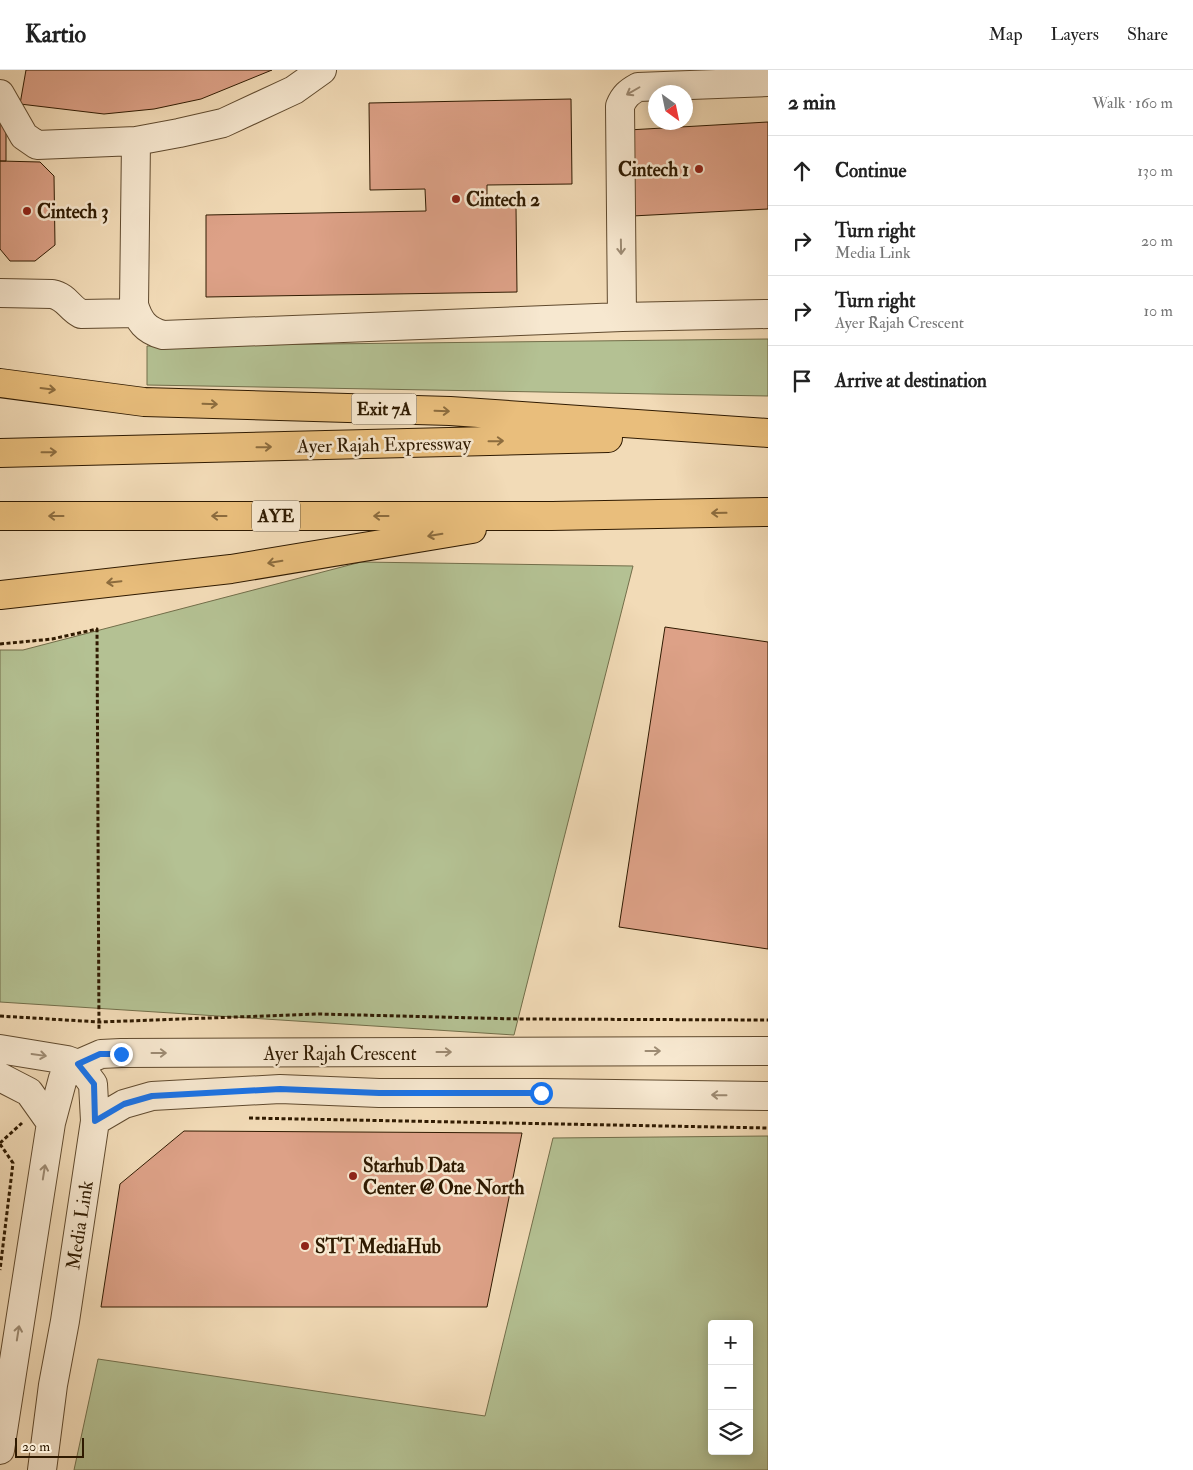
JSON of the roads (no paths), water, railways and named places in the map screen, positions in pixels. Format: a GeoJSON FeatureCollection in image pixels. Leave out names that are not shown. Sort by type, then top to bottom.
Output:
{"type":"FeatureCollection","features":[{"type":"Feature","properties":{"kind":"highway","name":"Exit 7A"},"geometry":{"type":"LineString","coordinates":[[0,383],[144,402],[450,411],[768,434]]}},
{"type":"Feature","properties":{"kind":"highway","name":"Ayer Rajah Expressway"},"geometry":{"type":"LineString","coordinates":[[0,453],[768,434]]}},
{"type":"Feature","properties":{"kind":"highway","name":"AYE"},"geometry":{"type":"LineString","coordinates":[[0,516],[552,516],[768,512]]}},
{"type":"Feature","properties":{"kind":"highway"},"geometry":{"type":"LineString","coordinates":[[0,595],[231,569],[552,516]]}},
{"type":"Feature","properties":{"kind":"street"},"geometry":{"type":"LineString","coordinates":[[0,94],[24,136],[37,145],[136,141],[223,122],[294,90],[322,70]]}},
{"type":"Feature","properties":{"kind":"street"},"geometry":{"type":"LineString","coordinates":[[622,317],[620,106],[623,99],[629,92],[638,87],[768,82]]}},
{"type":"Feature","properties":{"kind":"street"},"geometry":{"type":"LineString","coordinates":[[136,141],[134,305],[138,319],[152,332],[163,335],[622,317],[768,314]]}},
{"type":"Feature","properties":{"kind":"street"},"geometry":{"type":"LineString","coordinates":[[0,293],[52,294],[60,296],[75,311],[82,314],[137,313]]}},
{"type":"Feature","properties":{"kind":"street"},"geometry":{"type":"LineString","coordinates":[[0,1050],[53,1057],[78,1064]]}},
{"type":"Feature","properties":{"kind":"street","name":"Ayer Rajah Crescent"},"geometry":{"type":"LineString","coordinates":[[78,1064],[100,1054],[768,1051]]}},
{"type":"Feature","properties":{"kind":"street"},"geometry":{"type":"LineString","coordinates":[[0,1450],[52,1123],[62,1078],[78,1064]]}},
{"type":"Feature","properties":{"kind":"street","name":"Media Link"},"geometry":{"type":"LineString","coordinates":[[42,1470],[53,1385],[95,1121],[94,1084],[78,1064]]}},
{"type":"Feature","properties":{"kind":"street"},"geometry":{"type":"LineString","coordinates":[[0,1077],[30,1092],[52,1123]]}},
{"type":"Feature","properties":{"kind":"street"},"geometry":{"type":"LineString","coordinates":[[95,1121],[124,1104],[152,1096],[280,1089],[379,1093],[768,1096]]}},
{"type":"Feature","properties":{"kind":"place","name":"Cintech 1"},"geometry":{"type":"Point","coordinates":[699,169]}},
{"type":"Feature","properties":{"kind":"place","name":"Cintech 2"},"geometry":{"type":"Point","coordinates":[456,199]}},
{"type":"Feature","properties":{"kind":"place","name":"Cintech 3"},"geometry":{"type":"Point","coordinates":[27,211]}},
{"type":"Feature","properties":{"kind":"place","name":"Starhub Data Center @ One North"},"geometry":{"type":"Point","coordinates":[353,1176]}},
{"type":"Feature","properties":{"kind":"place","name":"STT MediaHub"},"geometry":{"type":"Point","coordinates":[305,1246]}}]}
